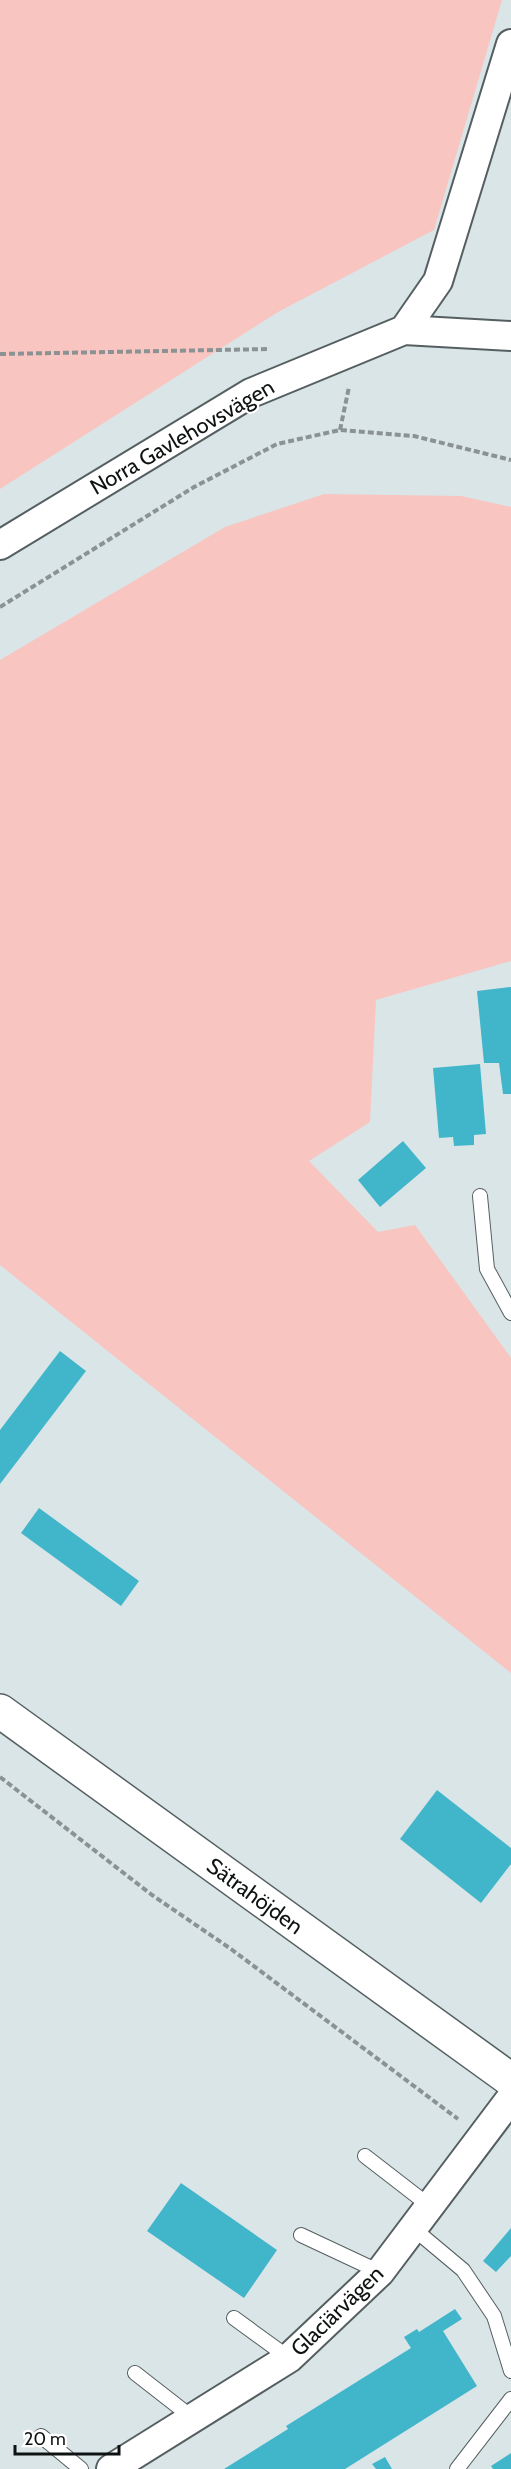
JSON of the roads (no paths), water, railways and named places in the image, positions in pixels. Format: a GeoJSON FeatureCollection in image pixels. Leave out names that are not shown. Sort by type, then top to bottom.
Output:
{"type":"FeatureCollection","features":[{"type":"Feature","properties":{"kind":"street"},"geometry":{"type":"LineString","coordinates":[[404,330],[438,281],[511,44]]}},
{"type":"Feature","properties":{"kind":"street","name":"Norra Gavlehovsvägen"},"geometry":{"type":"LineString","coordinates":[[0,545],[251,393],[404,330],[511,336]]}},
{"type":"Feature","properties":{"kind":"street","name":"Sätrahöjden"},"geometry":{"type":"LineString","coordinates":[[0,1711],[511,2080]]}},
{"type":"Feature","properties":{"kind":"street","name":"Glaciärvägen"},"geometry":{"type":"LineString","coordinates":[[111,2469],[289,2358],[380,2272],[511,2098]]}},
{"type":"Feature","properties":{"kind":"lane"},"geometry":{"type":"LineString","coordinates":[[480,1196],[487,1269],[511,1312]]}},
{"type":"Feature","properties":{"kind":"lane"},"geometry":{"type":"LineString","coordinates":[[365,2156],[431,2207]]}},
{"type":"Feature","properties":{"kind":"lane"},"geometry":{"type":"LineString","coordinates":[[414,2229],[463,2270],[494,2316],[511,2371]]}},
{"type":"Feature","properties":{"kind":"lane"},"geometry":{"type":"LineString","coordinates":[[301,2235],[380,2272]]}},
{"type":"Feature","properties":{"kind":"lane"},"geometry":{"type":"LineString","coordinates":[[234,2318],[289,2358]]}},
{"type":"Feature","properties":{"kind":"lane"},"geometry":{"type":"LineString","coordinates":[[135,2373],[194,2419]]}},
{"type":"Feature","properties":{"kind":"lane"},"geometry":{"type":"LineString","coordinates":[[457,2469],[511,2399]]}},
{"type":"Feature","properties":{"kind":"lane"},"geometry":{"type":"LineString","coordinates":[[41,2436],[81,2469]]}}]}
